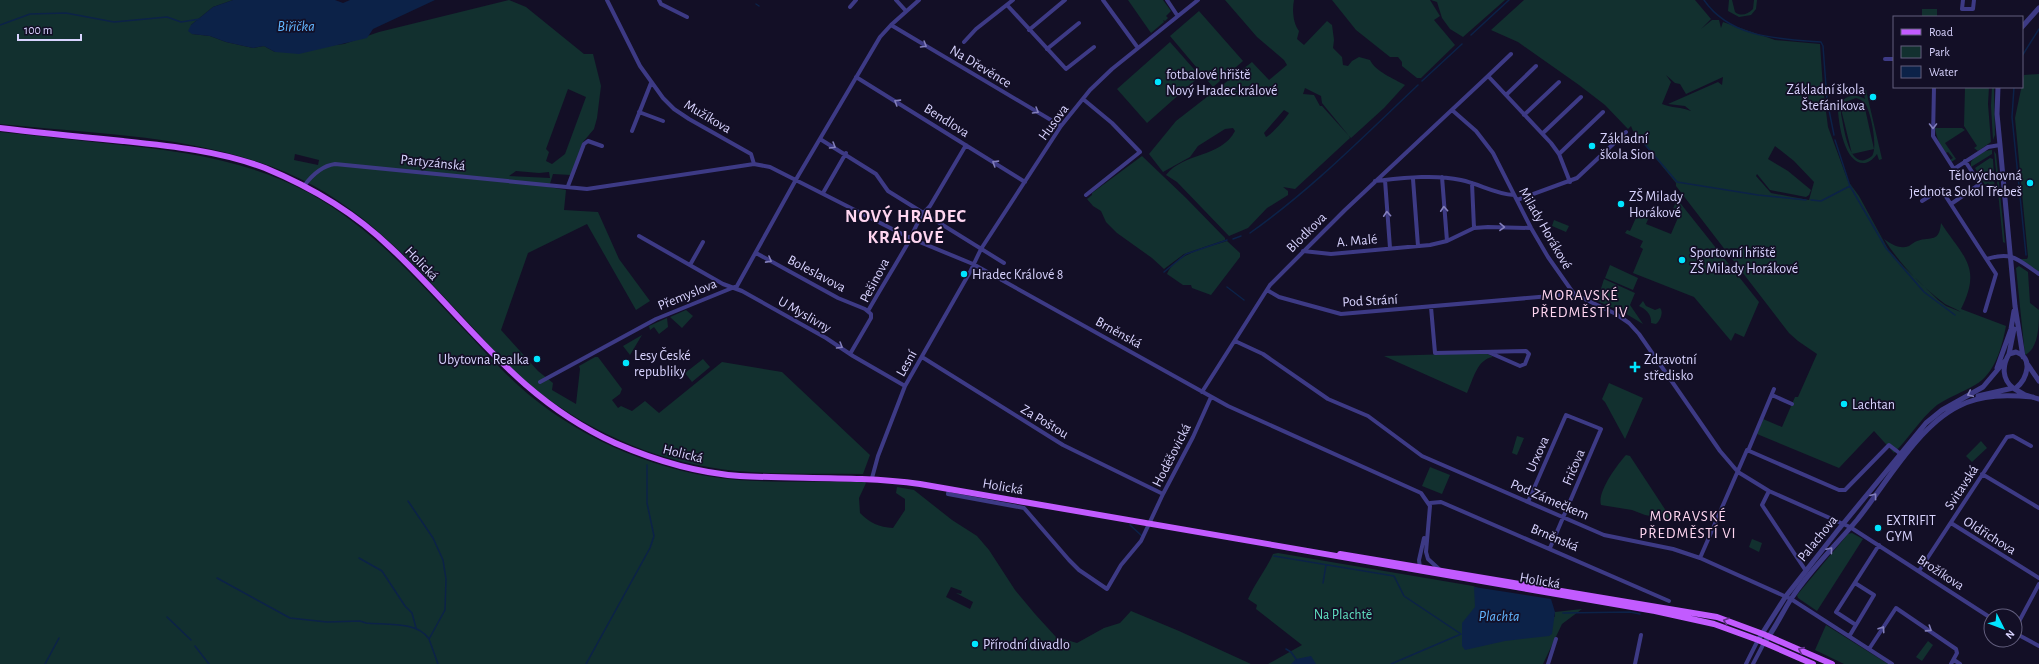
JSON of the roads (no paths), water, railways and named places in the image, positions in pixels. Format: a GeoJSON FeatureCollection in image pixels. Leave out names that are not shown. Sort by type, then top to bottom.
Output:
{"type":"FeatureCollection","features":[{"type":"Feature","properties":{"kind":"main road","name":"Holická"},"geometry":{"type":"LineString","coordinates":[[0,128],[196,150],[264,168],[304,186],[359,220],[390,247],[499,361],[532,392],[568,418],[600,436],[664,461],[739,476],[872,478],[948,489],[1717,617],[1766,635]]}},
{"type":"Feature","properties":{"kind":"main road","name":"Holická"},"geometry":{"type":"LineString","coordinates":[[1308,550],[1427,573],[1672,614],[1714,624],[1764,643]]}},
{"type":"Feature","properties":{"kind":"main road"},"geometry":{"type":"LineString","coordinates":[[1766,635],[1832,664]]}},
{"type":"Feature","properties":{"kind":"main road"},"geometry":{"type":"LineString","coordinates":[[1764,643],[1813,664]]}},
{"type":"Feature","properties":{"kind":"street","name":"Mužíkova"},"geometry":{"type":"LineString","coordinates":[[607,0],[636,59],[651,83],[674,109],[751,154],[754,164]]}},
{"type":"Feature","properties":{"kind":"street"},"geometry":{"type":"LineString","coordinates":[[659,0],[661,4],[687,17]]}},
{"type":"Feature","properties":{"kind":"street"},"geometry":{"type":"LineString","coordinates":[[850,7],[856,0]]}},
{"type":"Feature","properties":{"kind":"street"},"geometry":{"type":"LineString","coordinates":[[896,0],[906,11]]}},
{"type":"Feature","properties":{"kind":"street","name":"Přemyslova"},"geometry":{"type":"LineString","coordinates":[[540,382],[656,319],[732,288],[739,283],[796,180],[880,37],[919,0]]}},
{"type":"Feature","properties":{"kind":"street"},"geometry":{"type":"LineString","coordinates":[[964,42],[976,28],[1013,0]]}},
{"type":"Feature","properties":{"kind":"street"},"geometry":{"type":"LineString","coordinates":[[1029,30],[1065,0]]}},
{"type":"Feature","properties":{"kind":"street"},"geometry":{"type":"LineString","coordinates":[[1103,0],[1138,48]]}},
{"type":"Feature","properties":{"kind":"street"},"geometry":{"type":"LineString","coordinates":[[1167,0],[1177,15]]}},
{"type":"Feature","properties":{"kind":"street","name":"Husova"},"geometry":{"type":"LineString","coordinates":[[973,264],[981,249],[1061,126],[1083,99],[1112,69],[1177,15],[1198,0]]}},
{"type":"Feature","properties":{"kind":"street"},"geometry":{"type":"LineString","coordinates":[[1963,0],[1962,9],[1973,9],[1974,0]]}},
{"type":"Feature","properties":{"kind":"street"},"geometry":{"type":"LineString","coordinates":[[1007,5],[1066,69],[1094,47]]}},
{"type":"Feature","properties":{"kind":"street"},"geometry":{"type":"LineString","coordinates":[[2023,26],[2039,8]]}},
{"type":"Feature","properties":{"kind":"street"},"geometry":{"type":"LineString","coordinates":[[1047,49],[1079,23]]}},
{"type":"Feature","properties":{"kind":"street","name":"Na Dřevěnce"},"geometry":{"type":"LineString","coordinates":[[891,25],[1061,126]]}},
{"type":"Feature","properties":{"kind":"street","name":"Blodkova"},"geometry":{"type":"LineString","coordinates":[[1202,392],[1267,290],[1303,251],[1375,181],[1511,54]]}},
{"type":"Feature","properties":{"kind":"street"},"geometry":{"type":"LineString","coordinates":[[1885,59],[1893,59]]}},
{"type":"Feature","properties":{"kind":"street"},"geometry":{"type":"LineString","coordinates":[[1506,95],[1536,66]]}},
{"type":"Feature","properties":{"kind":"street"},"geometry":{"type":"LineString","coordinates":[[1488,76],[1543,134],[1559,154],[1570,182]]}},
{"type":"Feature","properties":{"kind":"street","name":"Bendlova"},"geometry":{"type":"LineString","coordinates":[[856,77],[1025,182]]}},
{"type":"Feature","properties":{"kind":"street"},"geometry":{"type":"LineString","coordinates":[[1524,114],[1559,82]]}},
{"type":"Feature","properties":{"kind":"street"},"geometry":{"type":"LineString","coordinates":[[632,131],[651,83]]}},
{"type":"Feature","properties":{"kind":"street"},"geometry":{"type":"LineString","coordinates":[[1934,88],[1933,127],[1935,141],[1954,168],[1988,147],[2000,145]]}},
{"type":"Feature","properties":{"kind":"street"},"geometry":{"type":"LineString","coordinates":[[1998,88],[1997,114],[2015,306],[2023,357],[2039,381]]}},
{"type":"Feature","properties":{"kind":"street"},"geometry":{"type":"LineString","coordinates":[[1543,134],[1581,97]]}},
{"type":"Feature","properties":{"kind":"street"},"geometry":{"type":"LineString","coordinates":[[1083,99],[1112,123],[1140,152],[1086,195]]}},
{"type":"Feature","properties":{"kind":"street","name":"Milady Horákové"},"geometry":{"type":"LineString","coordinates":[[1452,110],[1476,132],[1493,153],[1530,228],[1574,294],[1629,323],[1640,334],[1720,452],[1738,472],[1769,491],[1844,523],[1850,527]]}},
{"type":"Feature","properties":{"kind":"street"},"geometry":{"type":"LineString","coordinates":[[639,112],[663,121]]}},
{"type":"Feature","properties":{"kind":"street"},"geometry":{"type":"LineString","coordinates":[[1559,154],[1603,112]]}},
{"type":"Feature","properties":{"kind":"street"},"geometry":{"type":"LineString","coordinates":[[1517,200],[1570,182],[1577,178],[1626,132]]}},
{"type":"Feature","properties":{"kind":"street"},"geometry":{"type":"LineString","coordinates":[[820,139],[876,174],[884,187],[1004,263]]}},
{"type":"Feature","properties":{"kind":"street"},"geometry":{"type":"LineString","coordinates":[[568,186],[584,144],[588,141],[602,146]]}},
{"type":"Feature","properties":{"kind":"street","name":"Pešinova"},"geometry":{"type":"LineString","coordinates":[[850,354],[872,316],[868,311],[910,238],[913,228],[923,212],[930,206],[966,144]]}},
{"type":"Feature","properties":{"kind":"street"},"geometry":{"type":"LineString","coordinates":[[823,193],[846,154]]}},
{"type":"Feature","properties":{"kind":"street"},"geometry":{"type":"LineString","coordinates":[[1951,204],[1980,184],[1965,161]]}},
{"type":"Feature","properties":{"kind":"street","name":"Partyzánská"},"geometry":{"type":"LineString","coordinates":[[304,186],[321,168],[339,164],[587,188],[754,164],[770,167],[796,180]]}},
{"type":"Feature","properties":{"kind":"street"},"geometry":{"type":"LineString","coordinates":[[1375,181],[1442,177],[1472,183],[1496,192],[1514,195]]}},
{"type":"Feature","properties":{"kind":"street"},"geometry":{"type":"LineString","coordinates":[[1442,177],[1446,241]]}},
{"type":"Feature","properties":{"kind":"street"},"geometry":{"type":"LineString","coordinates":[[1413,179],[1418,246]]}},
{"type":"Feature","properties":{"kind":"street","name":"Brněnská"},"geometry":{"type":"LineString","coordinates":[[796,180],[910,238],[973,264],[1211,397],[1257,420],[1421,493],[1430,503],[1441,502],[1550,548],[1669,601]]}},
{"type":"Feature","properties":{"kind":"street","name":"A. Malé"},"geometry":{"type":"LineString","coordinates":[[1385,180],[1390,248]]}},
{"type":"Feature","properties":{"kind":"street"},"geometry":{"type":"LineString","coordinates":[[1472,183],[1474,228]]}},
{"type":"Feature","properties":{"kind":"street"},"geometry":{"type":"LineString","coordinates":[[1922,201],[1941,189],[1996,274],[1985,311]]}},
{"type":"Feature","properties":{"kind":"street","name":"A. Malé"},"geometry":{"type":"LineString","coordinates":[[1303,251],[1331,254],[1430,245],[1446,241],[1474,228],[1530,228]]}},
{"type":"Feature","properties":{"kind":"street","name":"U Myslivny"},"geometry":{"type":"LineString","coordinates":[[639,236],[732,288],[742,291],[905,386]]}},
{"type":"Feature","properties":{"kind":"street"},"geometry":{"type":"LineString","coordinates":[[690,265],[703,242]]}},
{"type":"Feature","properties":{"kind":"street","name":"Boleslavova"},"geometry":{"type":"LineString","coordinates":[[756,253],[838,298],[868,311]]}},
{"type":"Feature","properties":{"kind":"street"},"geometry":{"type":"LineString","coordinates":[[1987,259],[2010,255],[2039,274]]}},
{"type":"Feature","properties":{"kind":"street","name":"Lesní"},"geometry":{"type":"LineString","coordinates":[[872,478],[878,456],[905,386],[922,358],[973,264]]}},
{"type":"Feature","properties":{"kind":"street","name":"Pod Strání"},"geometry":{"type":"LineString","coordinates":[[1267,290],[1273,294],[1341,314],[1574,294]]}},
{"type":"Feature","properties":{"kind":"street"},"geometry":{"type":"LineString","coordinates":[[2015,306],[2009,354],[2016,352],[2023,357]]}},
{"type":"Feature","properties":{"kind":"street"},"geometry":{"type":"LineString","coordinates":[[1994,375],[2009,335],[2015,306]]}},
{"type":"Feature","properties":{"kind":"street"},"geometry":{"type":"LineString","coordinates":[[1431,307],[1435,353],[1526,351],[1529,354],[1525,364],[1520,366],[1488,352]]}},
{"type":"Feature","properties":{"kind":"street","name":"Pod Zámečkem"},"geometry":{"type":"LineString","coordinates":[[1235,341],[1263,354],[1328,399],[1368,416],[1422,456],[1604,535],[1673,549],[1700,558],[1789,598],[1850,635],[1892,664]]}},
{"type":"Feature","properties":{"kind":"street","name":"Palachova"},"geometry":{"type":"LineString","coordinates":[[1764,643],[1766,635],[1806,571],[1844,523],[1902,456],[1934,416],[1954,402],[1983,386],[1994,375],[2009,354]]}},
{"type":"Feature","properties":{"kind":"street","name":"Za Poštou"},"geometry":{"type":"LineString","coordinates":[[922,358],[1063,445],[1163,494]]}},
{"type":"Feature","properties":{"kind":"street"},"geometry":{"type":"LineString","coordinates":[[2005,361],[2004,373],[2015,388],[2023,394],[2036,398]]}},
{"type":"Feature","properties":{"kind":"street"},"geometry":{"type":"LineString","coordinates":[[1968,401],[1985,393],[2015,388],[2026,375],[2026,362]]}},
{"type":"Feature","properties":{"kind":"street"},"geometry":{"type":"LineString","coordinates":[[1700,558],[1774,389]]}},
{"type":"Feature","properties":{"kind":"street"},"geometry":{"type":"LineString","coordinates":[[1772,395],[1792,404]]}},
{"type":"Feature","properties":{"kind":"street","name":"Palachova"},"geometry":{"type":"LineString","coordinates":[[1789,598],[1850,527],[1902,456],[1937,420],[1968,401],[2001,396],[2036,398]]}},
{"type":"Feature","properties":{"kind":"street","name":"Hoděšovická"},"geometry":{"type":"LineString","coordinates":[[1150,523],[1163,494],[1194,437],[1211,397]]}},
{"type":"Feature","properties":{"kind":"street","name":"Urxova"},"geometry":{"type":"LineString","coordinates":[[1528,502],[1566,414]]}},
{"type":"Feature","properties":{"kind":"street","name":"Fričova"},"geometry":{"type":"LineString","coordinates":[[1550,548],[1602,430],[1566,414]]}},
{"type":"Feature","properties":{"kind":"street","name":"Svitavská"},"geometry":{"type":"LineString","coordinates":[[1919,571],[2008,436],[2013,436],[2030,446]]}},
{"type":"Feature","properties":{"kind":"street"},"geometry":{"type":"LineString","coordinates":[[1748,451],[1839,490],[1845,490],[1889,445],[1902,456]]}},
{"type":"Feature","properties":{"kind":"street"},"geometry":{"type":"LineString","coordinates":[[1982,474],[2039,508]]}},
{"type":"Feature","properties":{"kind":"street"},"geometry":{"type":"LineString","coordinates":[[948,489],[948,494],[1024,508],[1050,540],[1074,565],[1107,589],[1121,565],[1141,541],[1150,523]]}},
{"type":"Feature","properties":{"kind":"street"},"geometry":{"type":"LineString","coordinates":[[1769,491],[1762,505],[1806,571]]}},
{"type":"Feature","properties":{"kind":"street"},"geometry":{"type":"LineString","coordinates":[[1430,503],[1426,552],[1433,565],[1443,571]]}},
{"type":"Feature","properties":{"kind":"street","name":"Oldřichova"},"geometry":{"type":"LineString","coordinates":[[1951,523],[2039,578]]}},
{"type":"Feature","properties":{"kind":"street"},"geometry":{"type":"LineString","coordinates":[[1427,573],[1420,567],[1419,560],[1428,526]]}},
{"type":"Feature","properties":{"kind":"street","name":"Brožíkova"},"geometry":{"type":"LineString","coordinates":[[1850,527],[1983,613]]}},
{"type":"Feature","properties":{"kind":"street"},"geometry":{"type":"LineString","coordinates":[[1856,625],[1836,612],[1879,545]]}},
{"type":"Feature","properties":{"kind":"street"},"geometry":{"type":"LineString","coordinates":[[1411,566],[1416,564],[1419,560]]}},
{"type":"Feature","properties":{"kind":"street"},"geometry":{"type":"LineString","coordinates":[[1850,635],[1874,595],[1855,583]]}},
{"type":"Feature","properties":{"kind":"street"},"geometry":{"type":"LineString","coordinates":[[2023,614],[2039,584]]}},
{"type":"Feature","properties":{"kind":"street"},"geometry":{"type":"LineString","coordinates":[[1869,649],[1896,608],[1952,644],[1956,648],[1957,653],[1953,662],[1960,664]]}},
{"type":"Feature","properties":{"kind":"street"},"geometry":{"type":"LineString","coordinates":[[1635,664],[1641,635]]}},
{"type":"Feature","properties":{"kind":"street","name":"Palachova"},"geometry":{"type":"LineString","coordinates":[[1758,640],[1766,635]]}},
{"type":"Feature","properties":{"kind":"street"},"geometry":{"type":"LineString","coordinates":[[2023,637],[2039,646]]}},
{"type":"Feature","properties":{"kind":"street"},"geometry":{"type":"LineString","coordinates":[[1548,664],[1556,639]]}},
{"type":"Feature","properties":{"kind":"street"},"geometry":{"type":"LineString","coordinates":[[1746,664],[1758,640]]}},
{"type":"Feature","properties":{"kind":"street"},"geometry":{"type":"LineString","coordinates":[[1753,664],[1764,643]]}},
{"type":"Feature","properties":{"kind":"water","name":"Biřička"},"geometry":{"type":"Polygon","coordinates":[[[233,0],[335,0],[343,3],[350,0],[435,0],[373,29],[367,38],[299,54],[275,52],[264,46],[253,48],[226,42],[210,36],[192,34],[188,31],[191,25],[213,7],[233,0]]]}},
{"type":"Feature","properties":{"kind":"water","name":"Plachta"},"geometry":{"type":"Polygon","coordinates":[[[1474,587],[1551,599],[1555,612],[1552,634],[1549,636],[1505,641],[1465,650],[1462,646],[1462,623],[1475,607],[1474,587]]]}},
{"type":"Feature","properties":{"kind":"water"},"geometry":{"type":"Polygon","coordinates":[[[1311,656],[1316,664],[1291,664],[1296,659],[1311,656]]]}},
{"type":"Feature","properties":{"kind":"waterway"},"geometry":{"type":"LineString","coordinates":[[1471,35],[1509,0]]}},
{"type":"Feature","properties":{"kind":"waterway"},"geometry":{"type":"LineString","coordinates":[[1704,0],[1715,13],[1727,22],[1741,29],[1756,34],[1789,40],[1821,42],[1823,46],[1827,100],[1834,135]]}},
{"type":"Feature","properties":{"kind":"waterway","name":"Biřička"},"geometry":{"type":"LineString","coordinates":[[0,25],[30,14],[66,13],[114,22],[167,17],[181,22],[200,19]]}},
{"type":"Feature","properties":{"kind":"waterway"},"geometry":{"type":"LineString","coordinates":[[2023,54],[2039,29]]}},
{"type":"Feature","properties":{"kind":"waterway"},"geometry":{"type":"LineString","coordinates":[[1422,81],[1462,44]]}},
{"type":"Feature","properties":{"kind":"waterway"},"geometry":{"type":"LineString","coordinates":[[1250,233],[1316,181],[1418,85]]}},
{"type":"Feature","properties":{"kind":"waterway"},"geometry":{"type":"LineString","coordinates":[[2014,88],[2012,117],[2026,255]]}},
{"type":"Feature","properties":{"kind":"waterway"},"geometry":{"type":"LineString","coordinates":[[1636,134],[1677,182],[1758,195],[1806,200]]}},
{"type":"Feature","properties":{"kind":"waterway"},"geometry":{"type":"LineString","coordinates":[[1835,140],[1850,186],[1886,248],[1924,292],[1955,315]]}},
{"type":"Feature","properties":{"kind":"waterway"},"geometry":{"type":"LineString","coordinates":[[1811,200],[1821,201],[1850,186]]}},
{"type":"Feature","properties":{"kind":"waterway"},"geometry":{"type":"LineString","coordinates":[[1233,239],[1241,236]]}},
{"type":"Feature","properties":{"kind":"waterway"},"geometry":{"type":"LineString","coordinates":[[1164,272],[1186,254],[1227,240]]}},
{"type":"Feature","properties":{"kind":"waterway"},"geometry":{"type":"LineString","coordinates":[[1227,287],[1244,300]]}},
{"type":"Feature","properties":{"kind":"waterway"},"geometry":{"type":"LineString","coordinates":[[586,664],[650,548],[654,536],[647,503],[647,465]]}},
{"type":"Feature","properties":{"kind":"waterway"},"geometry":{"type":"LineString","coordinates":[[408,501],[433,538],[443,560],[446,579],[445,610],[429,639],[438,664]]}},
{"type":"Feature","properties":{"kind":"waterway"},"geometry":{"type":"LineString","coordinates":[[1130,525],[1142,536]]}},
{"type":"Feature","properties":{"kind":"waterway"},"geometry":{"type":"LineString","coordinates":[[1274,556],[1394,576],[1404,596],[1461,634]]}},
{"type":"Feature","properties":{"kind":"waterway"},"geometry":{"type":"LineString","coordinates":[[359,558],[382,571],[405,606],[412,613],[416,628]]}},
{"type":"Feature","properties":{"kind":"waterway"},"geometry":{"type":"LineString","coordinates":[[1323,583],[1326,565]]}},
{"type":"Feature","properties":{"kind":"waterway"},"geometry":{"type":"LineString","coordinates":[[217,578],[290,618],[327,622],[360,621],[366,623],[400,625],[417,629],[424,633],[429,639]]}},
{"type":"Feature","properties":{"kind":"waterway"},"geometry":{"type":"LineString","coordinates":[[1563,613],[1630,612],[1640,614]]}},
{"type":"Feature","properties":{"kind":"waterway"},"geometry":{"type":"LineString","coordinates":[[167,617],[191,640]]}},
{"type":"Feature","properties":{"kind":"waterway"},"geometry":{"type":"LineString","coordinates":[[1391,664],[1461,634]]}},
{"type":"Feature","properties":{"kind":"waterway"},"geometry":{"type":"LineString","coordinates":[[45,664],[59,638]]}},
{"type":"Feature","properties":{"kind":"waterway"},"geometry":{"type":"LineString","coordinates":[[195,646],[209,664]]}},
{"type":"Feature","properties":{"kind":"waterway"},"geometry":{"type":"LineString","coordinates":[[1286,649],[1291,652],[1296,659],[1295,664]]}},
{"type":"Feature","properties":{"kind":"place","name":"fotbalové hřiště Nový Hradec králové"},"geometry":{"type":"Point","coordinates":[1158,82]}},
{"type":"Feature","properties":{"kind":"place","name":"Základní škola Štefánikova"},"geometry":{"type":"Point","coordinates":[1873,97]}},
{"type":"Feature","properties":{"kind":"place","name":"Základní škola Sion"},"geometry":{"type":"Point","coordinates":[1592,146]}},
{"type":"Feature","properties":{"kind":"place","name":"Tělovýchovná jednota Sokol Třebeš"},"geometry":{"type":"Point","coordinates":[2030,183]}},
{"type":"Feature","properties":{"kind":"place","name":"ZŠ Milady Horákové"},"geometry":{"type":"Point","coordinates":[1621,204]}},
{"type":"Feature","properties":{"kind":"place","name":"Sportovní hřiště ZŠ Milady Horákové"},"geometry":{"type":"Point","coordinates":[1682,260]}},
{"type":"Feature","properties":{"kind":"place","name":"Hradec Králové 8"},"geometry":{"type":"Point","coordinates":[964,274]}},
{"type":"Feature","properties":{"kind":"place","name":"Ubytovna Realka"},"geometry":{"type":"Point","coordinates":[537,359]}},
{"type":"Feature","properties":{"kind":"place","name":"Lesy České republiky"},"geometry":{"type":"Point","coordinates":[626,363]}},
{"type":"Feature","properties":{"kind":"place","name":"Zdravotní středisko"},"geometry":{"type":"Point","coordinates":[1635,367]}},
{"type":"Feature","properties":{"kind":"place","name":"Lachtan"},"geometry":{"type":"Point","coordinates":[1844,404]}},
{"type":"Feature","properties":{"kind":"place","name":"EXTRIFIT GYM"},"geometry":{"type":"Point","coordinates":[1878,528]}},
{"type":"Feature","properties":{"kind":"place","name":"Přírodní divadlo"},"geometry":{"type":"Point","coordinates":[975,644]}},
{"type":"Feature","properties":{"kind":"district","name":"NOVÝ HRADEC KRÁLOVÉ"},"geometry":{"type":"Point","coordinates":[906,226]}},
{"type":"Feature","properties":{"kind":"district","name":"MORAVSKÉ PŘEDMĚSTÍ IV"},"geometry":{"type":"Point","coordinates":[1580,304]}},
{"type":"Feature","properties":{"kind":"district","name":"MORAVSKÉ PŘEDMĚSTÍ VI"},"geometry":{"type":"Point","coordinates":[1688,524]}},
{"type":"Feature","properties":{"kind":"park label","name":"Na Plachtě"},"geometry":{"type":"Point","coordinates":[1343,614]}}]}
